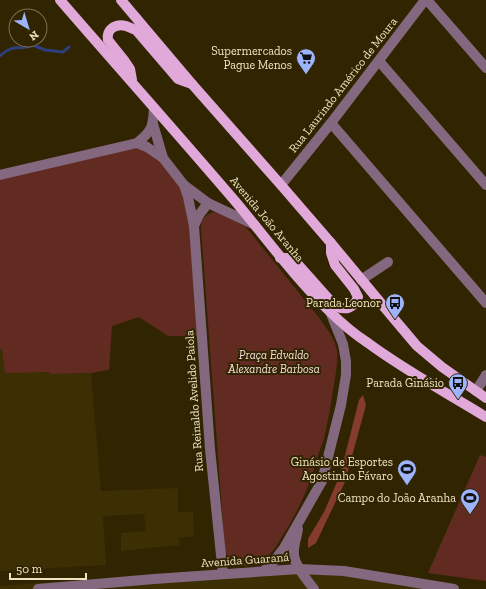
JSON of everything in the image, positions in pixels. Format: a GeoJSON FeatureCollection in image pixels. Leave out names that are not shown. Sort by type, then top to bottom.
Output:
{"type":"FeatureCollection","features":[{"type":"Feature","properties":{"kind":"main road","name":"Avenida João Aranha"},"geometry":{"type":"LineString","coordinates":[[60,0],[189,147],[255,225],[280,258],[331,314],[351,331],[382,353],[433,386],[486,417]]}},
{"type":"Feature","properties":{"kind":"main road"},"geometry":{"type":"LineString","coordinates":[[121,0],[192,84],[282,185],[417,346],[442,367],[486,398]]}},
{"type":"Feature","properties":{"kind":"main road"},"geometry":{"type":"LineString","coordinates":[[133,82],[130,69],[108,40],[109,30],[113,27],[120,25],[136,30],[178,79],[192,84]]}},
{"type":"Feature","properties":{"kind":"main road"},"geometry":{"type":"LineString","coordinates":[[280,258],[289,258],[295,261],[335,306],[344,309],[352,307],[358,297],[354,289],[335,265],[331,253],[331,243]]}},
{"type":"Feature","properties":{"kind":"street","name":"Rua Laurindo Américo de Moura"},"geometry":{"type":"LineString","coordinates":[[282,185],[426,0]]}},
{"type":"Feature","properties":{"kind":"street"},"geometry":{"type":"LineString","coordinates":[[426,0],[486,68]]}},
{"type":"Feature","properties":{"kind":"street"},"geometry":{"type":"LineString","coordinates":[[378,60],[486,185]]}},
{"type":"Feature","properties":{"kind":"street"},"geometry":{"type":"LineString","coordinates":[[154,108],[153,124],[163,158]]}},
{"type":"Feature","properties":{"kind":"street"},"geometry":{"type":"LineString","coordinates":[[330,123],[486,302]]}},
{"type":"Feature","properties":{"kind":"street"},"geometry":{"type":"LineString","coordinates":[[0,175],[137,143],[146,136],[153,124]]}},
{"type":"Feature","properties":{"kind":"street"},"geometry":{"type":"LineString","coordinates":[[137,143],[147,147],[163,158],[184,186],[208,203],[255,225]]}},
{"type":"Feature","properties":{"kind":"street","name":"Rua Reinaldo Avelido Paiola"},"geometry":{"type":"LineString","coordinates":[[184,186],[188,197],[194,226],[210,449],[223,574]]}},
{"type":"Feature","properties":{"kind":"street"},"geometry":{"type":"LineString","coordinates":[[194,226],[199,215],[208,203]]}},
{"type":"Feature","properties":{"kind":"street"},"geometry":{"type":"LineString","coordinates":[[362,280],[388,262]]}},
{"type":"Feature","properties":{"kind":"street"},"geometry":{"type":"LineString","coordinates":[[264,571],[278,557],[300,522],[322,481],[341,404],[346,375],[346,361],[343,344],[331,314]]}},
{"type":"Feature","properties":{"kind":"street"},"geometry":{"type":"LineString","coordinates":[[476,391],[486,375]]}},
{"type":"Feature","properties":{"kind":"street"},"geometry":{"type":"LineString","coordinates":[[300,522],[294,546],[294,555],[299,569],[314,589]]}},
{"type":"Feature","properties":{"kind":"street","name":"Avenida Guaraná"},"geometry":{"type":"LineString","coordinates":[[38,589],[299,569],[344,571],[454,589]]}},
{"type":"Feature","properties":{"kind":"shaded area"},"geometry":{"type":"Polygon","coordinates":[[[0,349],[2,349],[18,371],[48,372],[51,374],[91,373],[101,491],[178,488],[178,512],[193,512],[194,536],[179,538],[179,545],[121,551],[121,533],[146,531],[144,514],[103,516],[106,565],[0,571],[0,349]]]}},
{"type":"Feature","properties":{"kind":"shaded area"},"geometry":{"type":"Polygon","coordinates":[[[363,395],[366,405],[345,482],[316,543],[308,548],[308,539],[324,512],[340,475],[359,400],[363,395]]]}},
{"type":"Feature","properties":{"kind":"shaded area"},"geometry":{"type":"Polygon","coordinates":[[[263,567],[316,568],[443,589],[0,589],[0,586],[263,567]]]}},
{"type":"Feature","properties":{"kind":"green space"},"geometry":{"type":"Polygon","coordinates":[[[137,143],[163,158],[184,185],[192,214],[202,336],[168,336],[139,317],[112,326],[109,370],[91,373],[5,373],[2,349],[0,349],[0,175],[137,143]]]}},
{"type":"Feature","properties":{"kind":"green space","name":"Praça Edvaldo Alexandre Barbosa"},"geometry":{"type":"Polygon","coordinates":[[[213,212],[220,213],[245,226],[320,319],[333,338],[337,351],[336,371],[325,435],[304,495],[295,515],[273,550],[261,561],[245,566],[232,562],[225,550],[201,229],[204,218],[213,212]]]}},
{"type":"Feature","properties":{"kind":"green space","name":"Campo do João Aranha"},"geometry":{"type":"Polygon","coordinates":[[[480,455],[486,457],[486,581],[428,573],[480,455]]]}},
{"type":"Feature","properties":{"kind":"waterway"},"geometry":{"type":"LineString","coordinates":[[0,56],[9,49],[24,48],[32,45],[45,50],[63,52],[69,47]]}},
{"type":"Feature","properties":{"kind":"place","name":"Supermercados Pague Menos"},"geometry":{"type":"Point","coordinates":[306,75]}},
{"type":"Feature","properties":{"kind":"place","name":"Parada Leonor"},"geometry":{"type":"Point","coordinates":[395,320]}},
{"type":"Feature","properties":{"kind":"place","name":"Parada Ginásio"},"geometry":{"type":"Point","coordinates":[458,400]}},
{"type":"Feature","properties":{"kind":"place","name":"Ginásio de Esportes Agostinho Fávaro"},"geometry":{"type":"Point","coordinates":[407,486]}},
{"type":"Feature","properties":{"kind":"place","name":"Campo do João Aranha"},"geometry":{"type":"Point","coordinates":[470,515]}}]}
